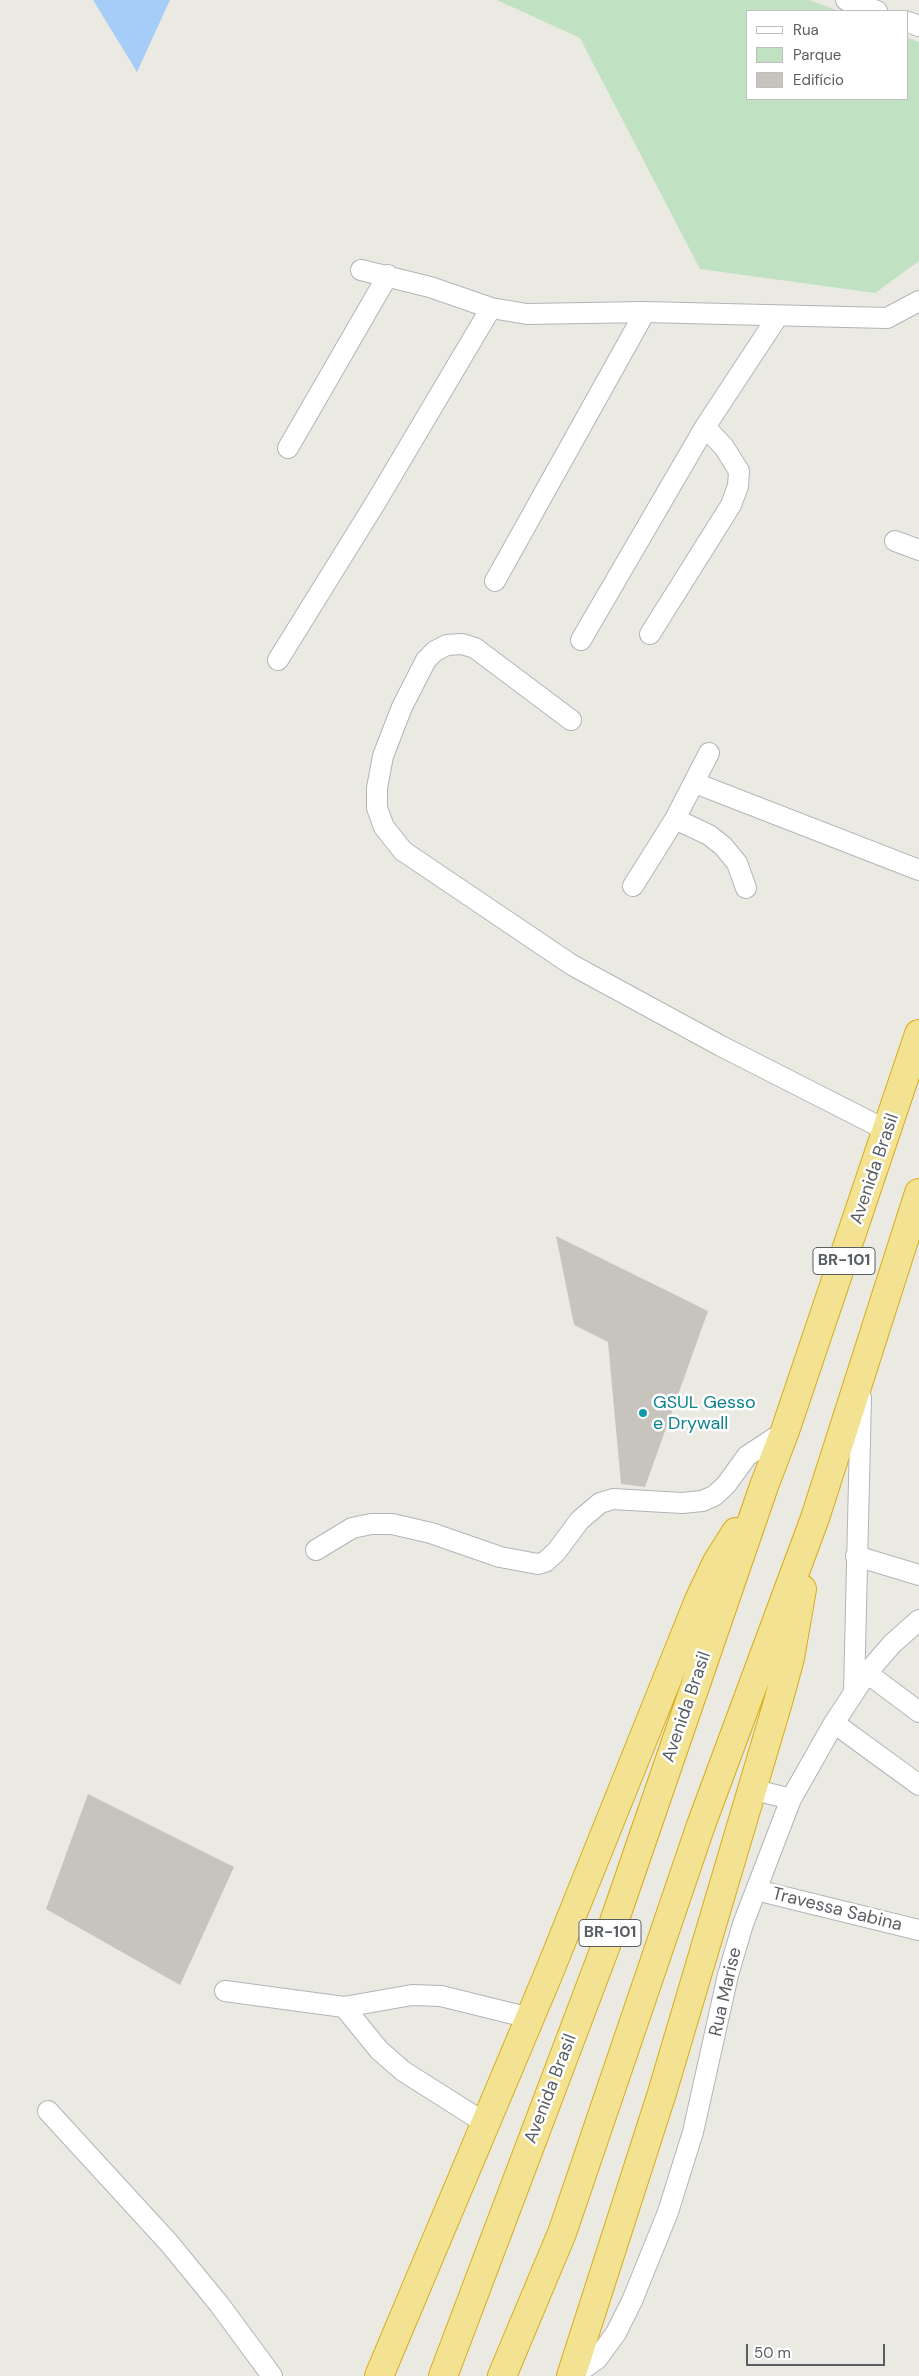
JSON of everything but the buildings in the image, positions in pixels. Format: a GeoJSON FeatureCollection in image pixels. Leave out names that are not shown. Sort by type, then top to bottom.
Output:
{"type":"FeatureCollection","features":[{"type":"Feature","properties":{"kind":"highway","name":"Avenida Brasil"},"geometry":{"type":"LineString","coordinates":[[443,2376],[605,1948],[764,1486],[785,1431],[888,1131],[919,1034]]}},
{"type":"Feature","properties":{"kind":"highway","name":"BR-101"},"geometry":{"type":"LineString","coordinates":[[502,2376],[562,2233],[701,1825],[815,1518],[919,1193]]}},
{"type":"Feature","properties":{"kind":"highway"},"geometry":{"type":"LineString","coordinates":[[378,2376],[530,2018],[699,1600],[717,1562],[764,1486]]}},
{"type":"Feature","properties":{"kind":"highway"},"geometry":{"type":"LineString","coordinates":[[572,2376],[662,2093],[790,1658],[815,1518]]}},
{"type":"Feature","properties":{"kind":"street"},"geometry":{"type":"LineString","coordinates":[[846,0],[874,10]]}},
{"type":"Feature","properties":{"kind":"street"},"geometry":{"type":"LineString","coordinates":[[361,270],[388,275],[430,287],[491,308],[527,314],[645,312],[887,318],[919,301]]}},
{"type":"Feature","properties":{"kind":"street"},"geometry":{"type":"LineString","coordinates":[[288,448],[388,275]]}},
{"type":"Feature","properties":{"kind":"street"},"geometry":{"type":"LineString","coordinates":[[278,660],[376,502],[491,308]]}},
{"type":"Feature","properties":{"kind":"street"},"geometry":{"type":"LineString","coordinates":[[495,581],[645,312]]}},
{"type":"Feature","properties":{"kind":"street"},"geometry":{"type":"LineString","coordinates":[[581,640],[705,427],[778,316]]}},
{"type":"Feature","properties":{"kind":"street"},"geometry":{"type":"LineString","coordinates":[[650,634],[731,505],[738,486],[739,471],[724,447],[705,427]]}},
{"type":"Feature","properties":{"kind":"street"},"geometry":{"type":"LineString","coordinates":[[895,541],[919,550]]}},
{"type":"Feature","properties":{"kind":"street"},"geometry":{"type":"LineString","coordinates":[[571,720],[474,648],[462,644],[448,645],[435,651],[426,660],[402,707],[383,756],[377,788],[377,808],[384,827],[403,851],[572,965],[721,1046],[888,1131]]}},
{"type":"Feature","properties":{"kind":"street"},"geometry":{"type":"LineString","coordinates":[[633,886],[676,819],[709,753]]}},
{"type":"Feature","properties":{"kind":"street"},"geometry":{"type":"LineString","coordinates":[[695,783],[919,870]]}},
{"type":"Feature","properties":{"kind":"street"},"geometry":{"type":"LineString","coordinates":[[676,819],[709,835],[723,846],[737,863],[746,888]]}},
{"type":"Feature","properties":{"kind":"street"},"geometry":{"type":"LineString","coordinates":[[854,1692],[861,1374]]}},
{"type":"Feature","properties":{"kind":"street"},"geometry":{"type":"LineString","coordinates":[[316,1550],[352,1528],[371,1524],[392,1524],[431,1533],[500,1557],[538,1564],[545,1562],[556,1552],[580,1520],[600,1503],[613,1499],[682,1503],[702,1501],[714,1496],[726,1485],[747,1456],[785,1431]]}},
{"type":"Feature","properties":{"kind":"street"},"geometry":{"type":"LineString","coordinates":[[856,1556],[919,1575]]}},
{"type":"Feature","properties":{"kind":"street","name":"Rua Marise"},"geometry":{"type":"LineString","coordinates":[[572,2376],[597,2359],[616,2333],[632,2301],[668,2212],[693,2132],[728,1975],[743,1924],[791,1798],[834,1723],[867,1673],[892,1644],[917,1621]]}},
{"type":"Feature","properties":{"kind":"street"},"geometry":{"type":"LineString","coordinates":[[867,1673],[919,1712]]}},
{"type":"Feature","properties":{"kind":"street"},"geometry":{"type":"LineString","coordinates":[[834,1723],[919,1785]]}},
{"type":"Feature","properties":{"kind":"street"},"geometry":{"type":"LineString","coordinates":[[751,1788],[791,1798]]}},
{"type":"Feature","properties":{"kind":"street","name":"Travessa Sabina"},"geometry":{"type":"LineString","coordinates":[[756,1890],[919,1930]]}},
{"type":"Feature","properties":{"kind":"street"},"geometry":{"type":"LineString","coordinates":[[225,1991],[344,2007],[412,1995],[441,1996],[530,2018]]}},
{"type":"Feature","properties":{"kind":"street"},"geometry":{"type":"LineString","coordinates":[[344,2007],[379,2050],[403,2071],[486,2123]]}},
{"type":"Feature","properties":{"kind":"street"},"geometry":{"type":"LineString","coordinates":[[48,2111],[169,2243],[219,2304],[272,2376]]}},
{"type":"Feature","properties":{"kind":"green space"},"geometry":{"type":"Polygon","coordinates":[[[497,0],[809,0],[836,10],[746,10],[746,100],[909,100],[909,38],[919,42],[919,261],[875,293],[700,269],[580,38],[497,0]]]}},
{"type":"Feature","properties":{"kind":"water"},"geometry":{"type":"Polygon","coordinates":[[[93,0],[170,0],[137,72],[93,0]]]}},
{"type":"Feature","properties":{"kind":"place","name":"GSUL Gesso e Drywall"},"geometry":{"type":"Point","coordinates":[643,1413]}}]}
